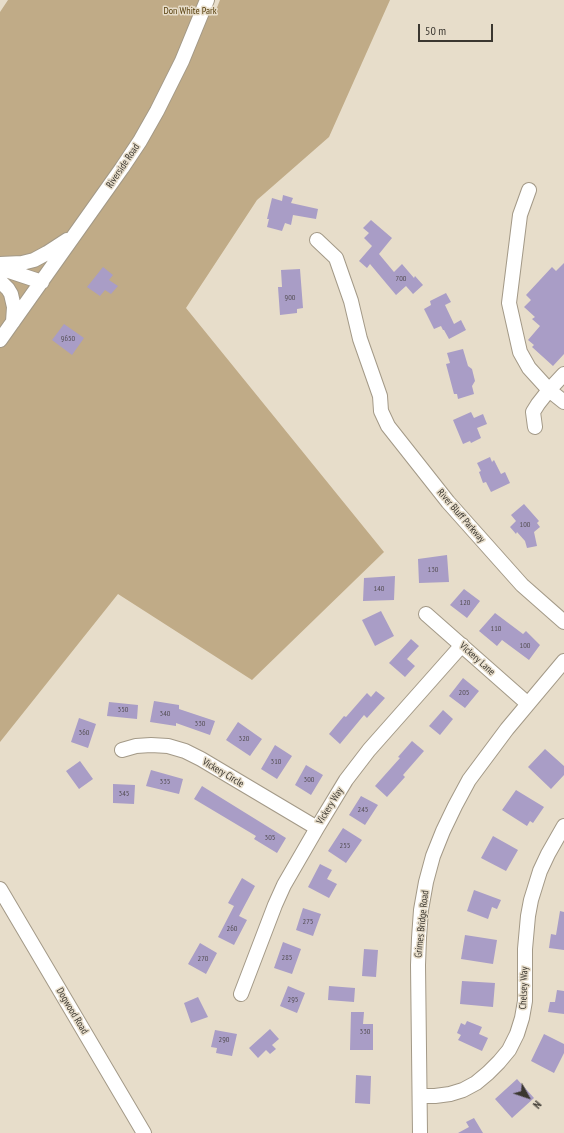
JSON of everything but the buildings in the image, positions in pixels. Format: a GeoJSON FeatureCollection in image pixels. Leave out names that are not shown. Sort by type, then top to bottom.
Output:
{"type":"FeatureCollection","features":[{"type":"Feature","properties":{"kind":"street","name":"Riverside Road"},"geometry":{"type":"LineString","coordinates":[[42,282],[126,163],[157,111],[182,61],[207,0]]}},
{"type":"Feature","properties":{"kind":"street"},"geometry":{"type":"LineString","coordinates":[[529,190],[520,215],[509,303],[520,352],[529,368],[548,390],[564,402]]}},
{"type":"Feature","properties":{"kind":"street"},"geometry":{"type":"LineString","coordinates":[[0,264],[22,263],[34,260],[60,246],[74,236]]}},
{"type":"Feature","properties":{"kind":"street","name":"River Bluff Parkway"},"geometry":{"type":"LineString","coordinates":[[317,240],[336,258],[351,301],[360,339],[380,396],[381,411],[388,426],[448,502],[522,585],[564,622]]}},
{"type":"Feature","properties":{"kind":"street"},"geometry":{"type":"LineString","coordinates":[[0,268],[42,282],[0,340]]}},
{"type":"Feature","properties":{"kind":"street"},"geometry":{"type":"LineString","coordinates":[[0,281],[5,285],[11,294],[14,307],[13,322]]}},
{"type":"Feature","properties":{"kind":"street"},"geometry":{"type":"LineString","coordinates":[[535,427],[533,412],[548,390],[564,374]]}},
{"type":"Feature","properties":{"kind":"street","name":"Vickery Lane"},"geometry":{"type":"LineString","coordinates":[[426,614],[528,704]]}},
{"type":"Feature","properties":{"kind":"street","name":"Vickery Way"},"geometry":{"type":"LineString","coordinates":[[241,994],[284,885],[346,780],[358,764],[462,646]]}},
{"type":"Feature","properties":{"kind":"street","name":"Grimes Bridge Road"},"geometry":{"type":"LineString","coordinates":[[420,1133],[418,958],[421,910],[426,882],[443,831],[469,780],[487,755],[564,661]]}},
{"type":"Feature","properties":{"kind":"street","name":"Vickery Circle"},"geometry":{"type":"LineString","coordinates":[[122,750],[136,746],[151,745],[168,746],[185,751],[317,828]]}},
{"type":"Feature","properties":{"kind":"street","name":"Chelsey Way"},"geometry":{"type":"LineString","coordinates":[[420,1096],[450,1094],[463,1090],[476,1083],[488,1073],[509,1050],[517,1034],[525,1001],[525,949],[531,900],[543,865],[564,826]]}},
{"type":"Feature","properties":{"kind":"street","name":"Dogwood Road"},"geometry":{"type":"LineString","coordinates":[[0,889],[144,1133]]}},
{"type":"Feature","properties":{"kind":"green space","name":"Don White Park"},"geometry":{"type":"Polygon","coordinates":[[[8,0],[207,0],[203,10],[214,15],[220,0],[390,0],[329,137],[257,200],[186,308],[384,552],[252,680],[118,594],[0,742],[0,12],[8,0]]]}}]}
